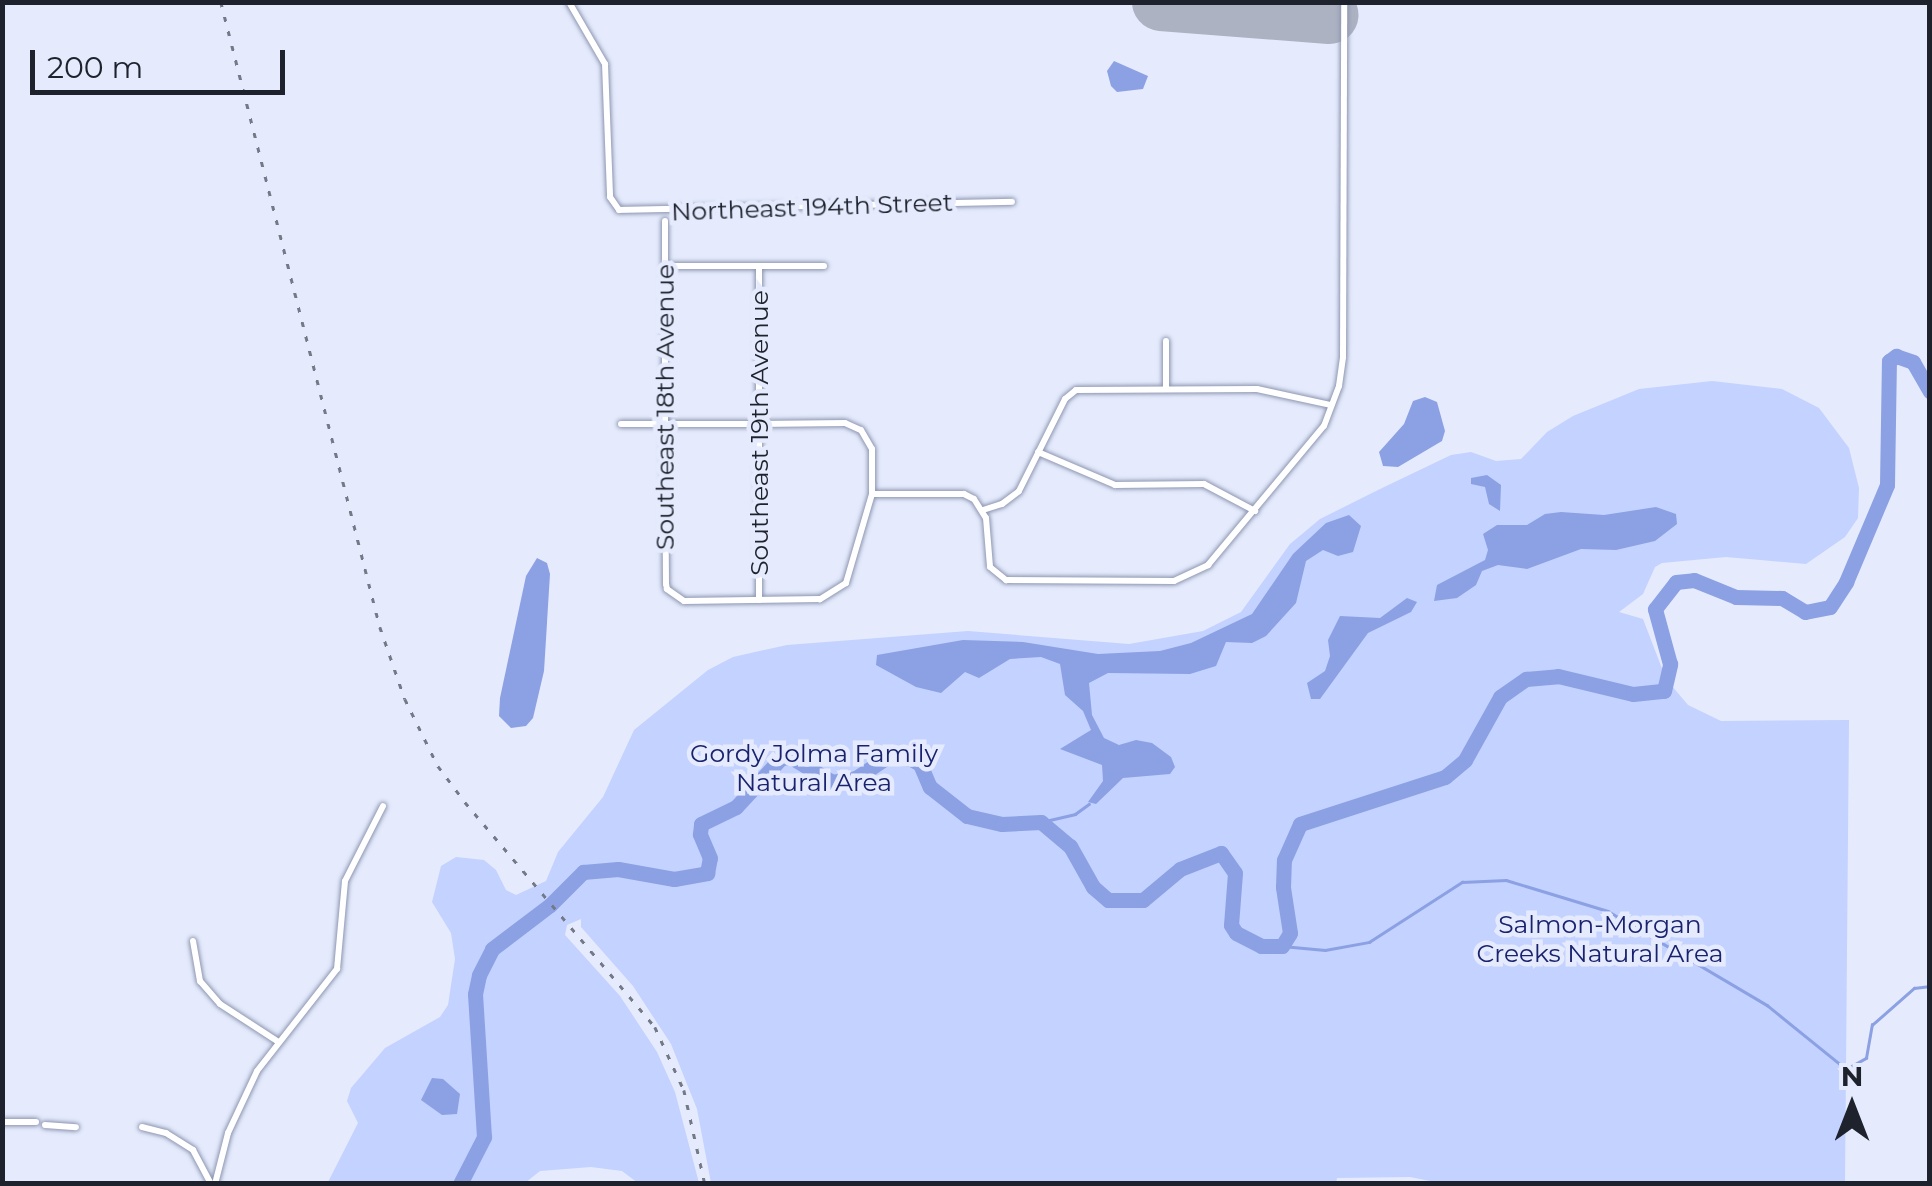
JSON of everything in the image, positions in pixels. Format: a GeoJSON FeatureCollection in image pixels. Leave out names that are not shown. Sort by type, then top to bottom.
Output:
{"type":"FeatureCollection","features":[{"type":"Feature","properties":{"kind":"street","name":"Northeast 194th Street"},"geometry":{"type":"LineString","coordinates":[[570,2],[598,48],[607,72],[613,206],[626,212],[1012,202]]}},
{"type":"Feature","properties":{"kind":"street"},"geometry":{"type":"LineString","coordinates":[[872,494],[964,494],[983,510],[988,561],[997,576],[1016,582],[1174,581],[1190,577],[1208,565],[1324,426],[1343,357],[1344,2]]}},
{"type":"Feature","properties":{"kind":"street","name":"Southeast 18th Avenue"},"geometry":{"type":"LineString","coordinates":[[665,221],[666,584],[670,593],[684,601],[759,600]]}},
{"type":"Feature","properties":{"kind":"street"},"geometry":{"type":"LineString","coordinates":[[665,266],[824,266]]}},
{"type":"Feature","properties":{"kind":"street","name":"Southeast 19th Avenue"},"geometry":{"type":"LineString","coordinates":[[759,266],[759,600]]}},
{"type":"Feature","properties":{"kind":"street"},"geometry":{"type":"LineString","coordinates":[[1166,342],[1166,388]]}},
{"type":"Feature","properties":{"kind":"street"},"geometry":{"type":"LineString","coordinates":[[983,510],[1016,494],[1072,392],[1087,388],[1257,389],[1331,405]]}},
{"type":"Feature","properties":{"kind":"street"},"geometry":{"type":"LineString","coordinates":[[622,424],[845,423],[862,430],[872,448],[872,494],[849,578],[837,592],[820,599],[759,600]]}},
{"type":"Feature","properties":{"kind":"street"},"geometry":{"type":"LineString","coordinates":[[1038,452],[1115,486],[1204,484],[1256,512]]}},
{"type":"Feature","properties":{"kind":"street"},"geometry":{"type":"LineString","coordinates":[[213,1184],[228,1133],[276,1042],[315,1002],[337,969],[346,881],[384,806]]}},
{"type":"Feature","properties":{"kind":"street"},"geometry":{"type":"LineString","coordinates":[[193,942],[200,982],[220,1004],[276,1042]]}},
{"type":"Feature","properties":{"kind":"street"},"geometry":{"type":"LineString","coordinates":[[2,1122],[36,1122]]}},
{"type":"Feature","properties":{"kind":"street"},"geometry":{"type":"LineString","coordinates":[[45,1125],[76,1127]]}},
{"type":"Feature","properties":{"kind":"street"},"geometry":{"type":"LineString","coordinates":[[142,1127],[166,1134],[193,1150],[213,1184]]}},
{"type":"Feature","properties":{"kind":"green space"},"geometry":{"type":"Polygon","coordinates":[[[1712,381],[1782,389],[1819,408],[1849,448],[1859,488],[1858,518],[1845,537],[1806,564],[1726,557],[1662,563],[1655,567],[1643,594],[1619,612],[1643,619],[1666,679],[1688,705],[1721,721],[1849,720],[1845,1183],[1445,1184],[1410,1177],[1337,1178],[1336,1184],[711,1183],[697,1109],[671,1044],[633,986],[581,927],[581,919],[567,925],[565,935],[620,996],[657,1052],[675,1092],[699,1183],[638,1183],[622,1171],[591,1167],[540,1171],[525,1183],[327,1184],[358,1123],[347,1101],[351,1088],[385,1048],[440,1017],[448,1005],[455,959],[451,933],[432,902],[441,866],[456,857],[484,860],[496,870],[506,890],[516,895],[546,881],[558,852],[603,797],[634,730],[708,670],[733,657],[787,645],[968,631],[1129,644],[1203,631],[1241,612],[1290,544],[1320,519],[1378,490],[1451,455],[1471,452],[1496,461],[1521,459],[1547,432],[1573,416],[1639,389],[1712,381]]]}},
{"type":"Feature","properties":{"kind":"shaded area"},"geometry":{"type":"Polygon","coordinates":[[[1114,61],[1148,76],[1143,89],[1117,92],[1107,71],[1114,61]]]}},
{"type":"Feature","properties":{"kind":"shaded area"},"geometry":{"type":"Polygon","coordinates":[[[1425,397],[1437,402],[1445,431],[1442,441],[1398,467],[1383,466],[1379,452],[1404,424],[1413,401],[1425,397]]]}},
{"type":"Feature","properties":{"kind":"shaded area"},"geometry":{"type":"Polygon","coordinates":[[[1487,475],[1501,485],[1500,511],[1489,504],[1485,487],[1471,484],[1471,478],[1487,475]]]}},
{"type":"Feature","properties":{"kind":"shaded area"},"geometry":{"type":"Polygon","coordinates":[[[1656,507],[1676,514],[1677,524],[1655,541],[1616,550],[1581,549],[1527,569],[1498,565],[1482,571],[1476,585],[1457,598],[1434,601],[1437,585],[1485,560],[1488,550],[1483,534],[1497,525],[1527,525],[1545,514],[1561,512],[1604,515],[1656,507]]]}},
{"type":"Feature","properties":{"kind":"shaded area"},"geometry":{"type":"Polygon","coordinates":[[[1349,515],[1361,526],[1353,552],[1338,556],[1323,550],[1306,561],[1296,603],[1266,636],[1252,643],[1226,642],[1216,666],[1190,674],[1108,673],[1089,683],[1092,715],[1104,738],[1119,745],[1136,740],[1152,743],[1171,757],[1175,767],[1170,774],[1123,778],[1096,804],[1088,802],[1103,781],[1102,765],[1060,749],[1091,730],[1083,711],[1065,695],[1060,664],[1041,657],[1010,659],[979,678],[965,672],[941,693],[916,687],[876,665],[877,655],[963,640],[1023,642],[1098,654],[1160,651],[1191,643],[1252,614],[1293,554],[1326,523],[1349,515]]]}},
{"type":"Feature","properties":{"kind":"shaded area"},"geometry":{"type":"Polygon","coordinates":[[[537,558],[547,563],[550,574],[544,671],[533,718],[526,726],[511,728],[499,716],[500,698],[526,576],[537,558]]]}},
{"type":"Feature","properties":{"kind":"shaded area"},"geometry":{"type":"Polygon","coordinates":[[[1407,598],[1417,602],[1411,612],[1368,633],[1320,699],[1311,699],[1307,683],[1325,671],[1330,656],[1328,640],[1340,616],[1380,618],[1407,598]]]}},
{"type":"Feature","properties":{"kind":"shaded area"},"geometry":{"type":"Polygon","coordinates":[[[432,1078],[443,1079],[460,1094],[457,1114],[442,1115],[421,1100],[432,1078]]]}},
{"type":"Feature","properties":{"kind":"waterway"},"geometry":{"type":"LineString","coordinates":[[460,1184],[484,1137],[475,994],[492,949],[550,905],[583,872],[618,869],[674,879],[707,873],[710,858],[700,834],[701,824],[736,807],[781,758],[791,757],[832,782],[856,778],[887,757],[911,759],[920,764],[930,787],[967,816],[1002,824],[1041,822],[1070,846],[1093,887],[1108,900],[1143,900],[1180,869],[1221,853],[1235,873],[1231,925],[1236,933],[1261,946],[1282,946],[1290,933],[1283,887],[1284,860],[1300,824],[1445,777],[1465,760],[1500,697],[1526,679],[1558,676],[1633,694],[1664,691],[1670,664],[1655,609],[1676,582],[1694,580],[1736,597],[1782,598],[1805,612],[1830,607],[1846,582],[1887,485],[1889,361],[1896,356],[1913,362],[1930,392]]}},
{"type":"Feature","properties":{"kind":"waterway"},"geometry":{"type":"LineString","coordinates":[[1041,822],[1075,814],[1089,804]]}},
{"type":"Feature","properties":{"kind":"waterway"},"geometry":{"type":"LineString","coordinates":[[1282,946],[1325,950],[1369,942],[1462,882],[1506,880],[1608,911],[1767,1005],[1846,1069],[1866,1058],[1872,1025],[1914,988],[1930,986]]}},
{"type":"Feature","properties":{"kind":"runway"},"geometry":{"type":"LineString","coordinates":[[1161,2],[1330,15]]}},
{"type":"Feature","properties":{"kind":"railway"},"geometry":{"type":"LineString","coordinates":[[221,2],[380,627],[405,699],[438,766],[465,802],[655,1027],[684,1090],[705,1184]]}},
{"type":"Feature","properties":{"kind":"park label","name":"Gordy Jolma Family Natural Area"},"geometry":{"type":"Point","coordinates":[814,768]}},
{"type":"Feature","properties":{"kind":"park label","name":"Salmon-Morgan Creeks Natural Area"},"geometry":{"type":"Point","coordinates":[1600,940]}}]}
